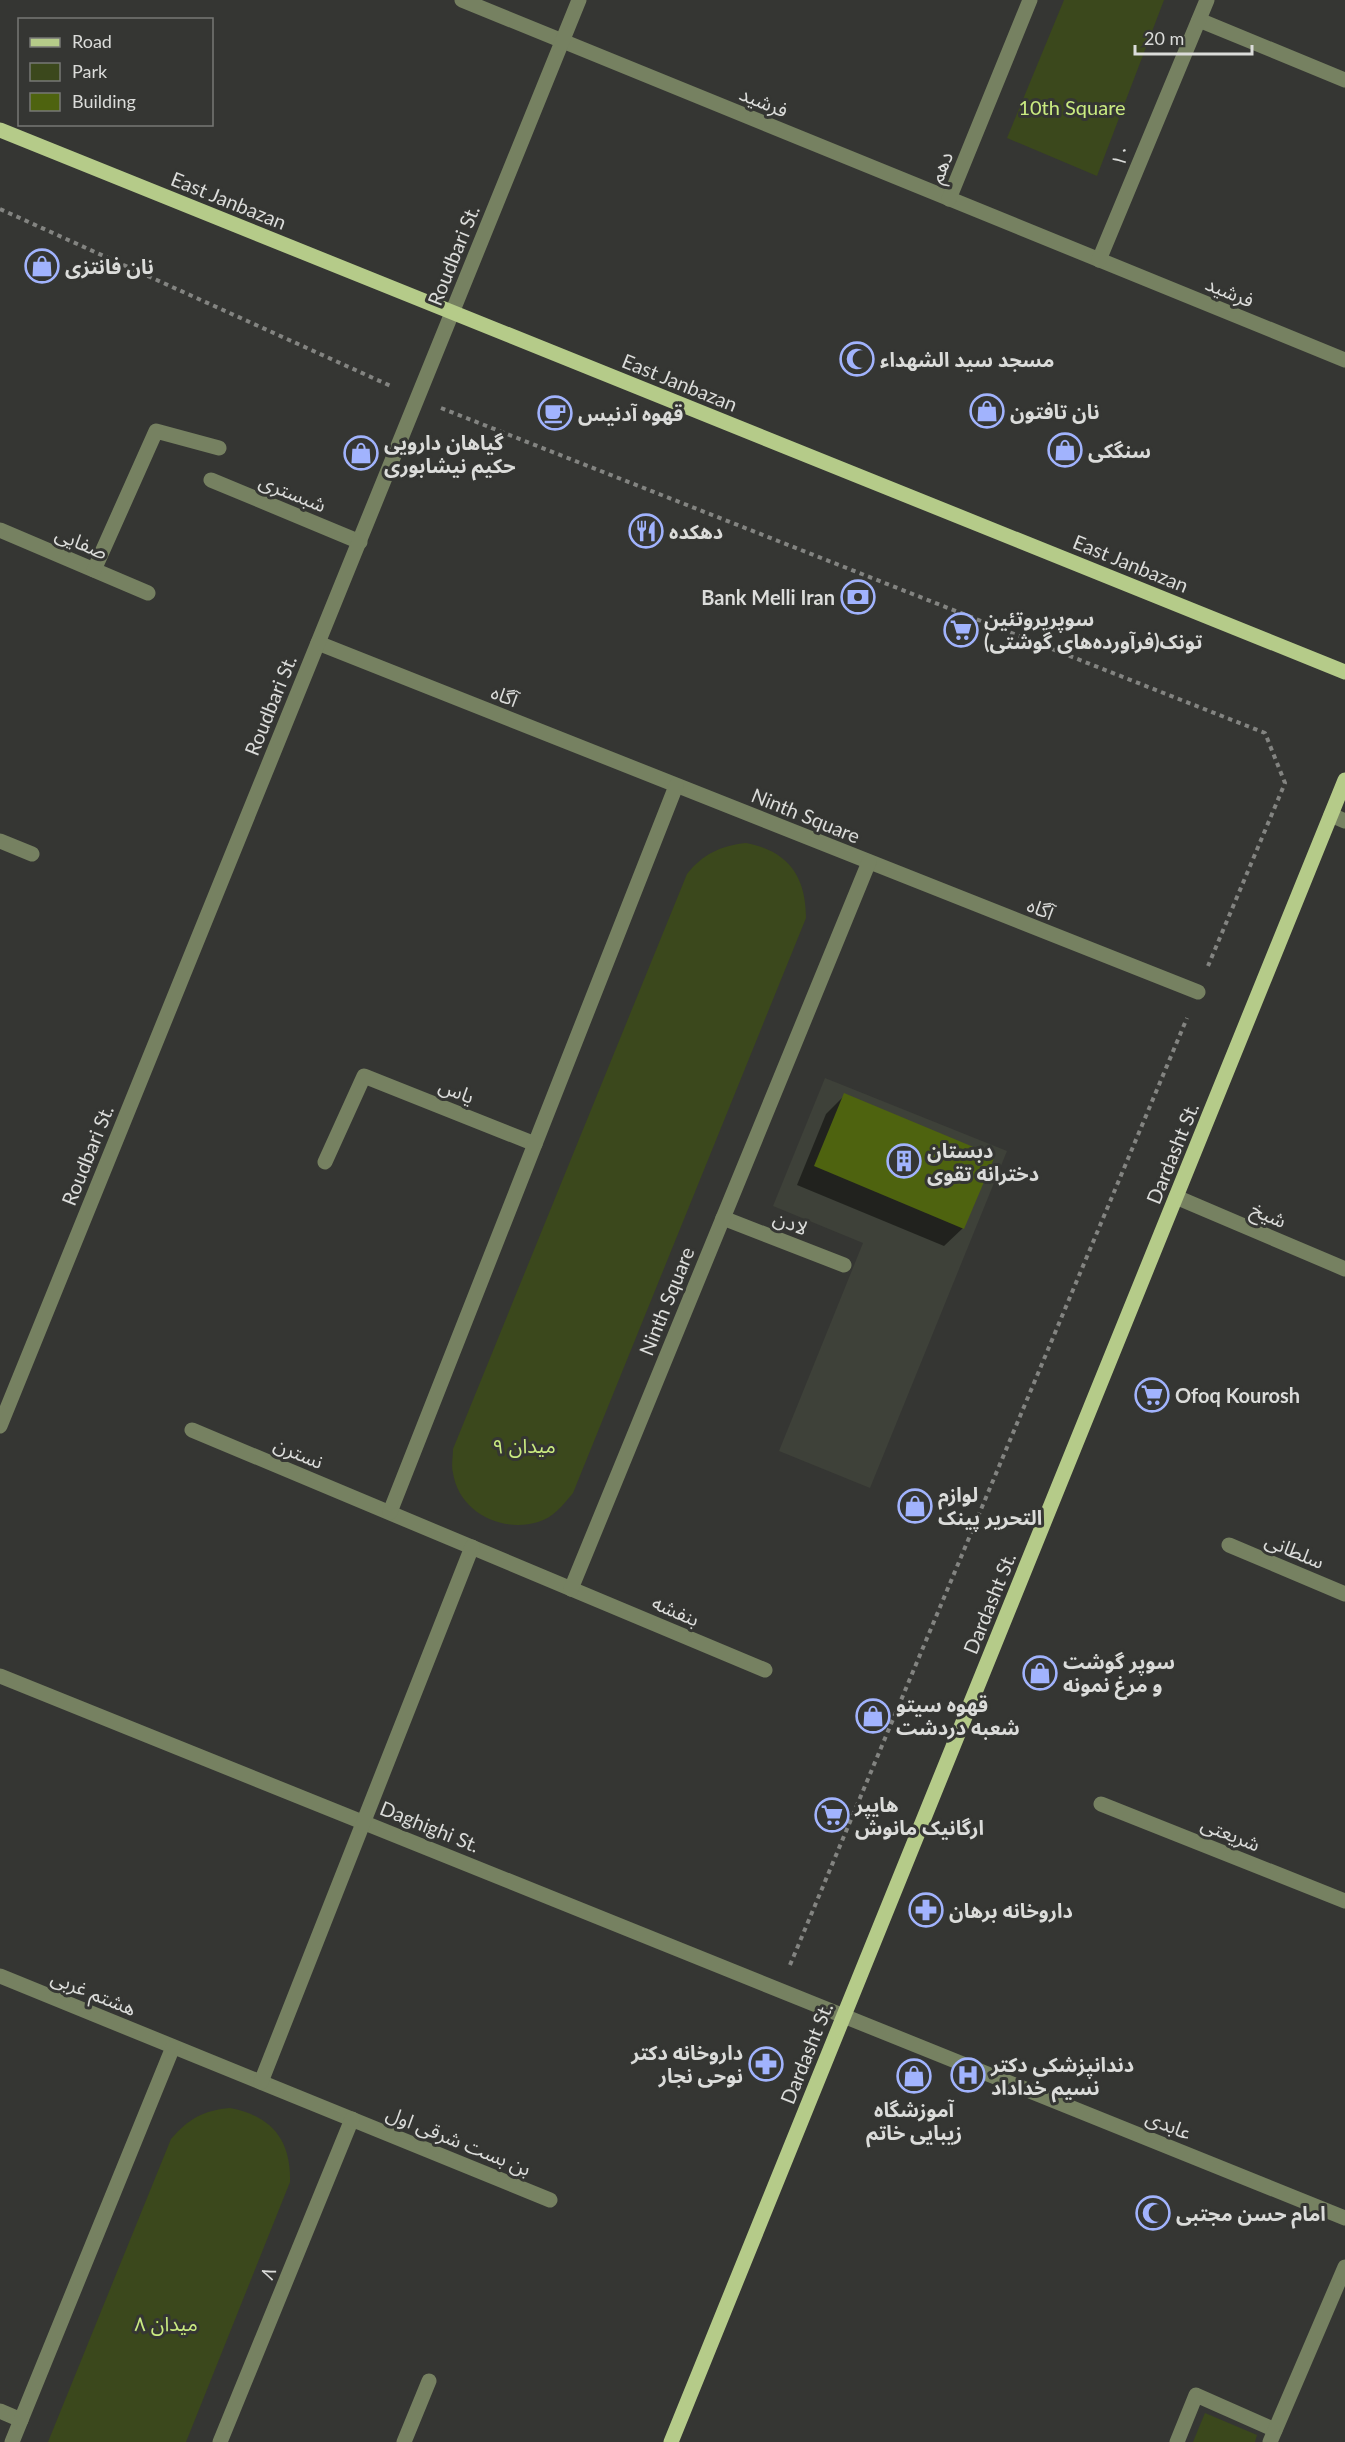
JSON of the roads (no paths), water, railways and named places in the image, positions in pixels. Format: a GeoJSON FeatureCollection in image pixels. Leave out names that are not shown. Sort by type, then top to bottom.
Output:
{"type":"FeatureCollection","features":[{"type":"Feature","properties":{"kind":"main road","name":"East Janbazan"},"geometry":{"type":"LineString","coordinates":[[0,130],[1345,672]]}},
{"type":"Feature","properties":{"kind":"main road","name":"Dardasht St."},"geometry":{"type":"LineString","coordinates":[[671,2442],[1176,1197],[1338,818],[1345,780]]}},
{"type":"Feature","properties":{"kind":"street","name":"فرشید"},"geometry":{"type":"LineString","coordinates":[[462,0],[949,199]]}},
{"type":"Feature","properties":{"kind":"street","name":"Roudbari St."},"geometry":{"type":"LineString","coordinates":[[0,1426],[579,0]]}},
{"type":"Feature","properties":{"kind":"street","name":"دهم"},"geometry":{"type":"LineString","coordinates":[[1030,0],[949,199],[1099,260]]}},
{"type":"Feature","properties":{"kind":"street","name":"۱۰"},"geometry":{"type":"LineString","coordinates":[[1099,260],[1207,0]]}},
{"type":"Feature","properties":{"kind":"street"},"geometry":{"type":"LineString","coordinates":[[1198,20],[1345,80]]}},
{"type":"Feature","properties":{"kind":"street","name":"فرشید"},"geometry":{"type":"LineString","coordinates":[[1099,260],[1345,360]]}},
{"type":"Feature","properties":{"kind":"street"},"geometry":{"type":"LineString","coordinates":[[94,570],[156,430],[219,448]]}},
{"type":"Feature","properties":{"kind":"street","name":"شبستری"},"geometry":{"type":"LineString","coordinates":[[211,480],[360,542]]}},
{"type":"Feature","properties":{"kind":"street","name":"صفایی"},"geometry":{"type":"LineString","coordinates":[[0,530],[148,593]]}},
{"type":"Feature","properties":{"kind":"street","name":"آگاه"},"geometry":{"type":"LineString","coordinates":[[318,643],[676,786]]}},
{"type":"Feature","properties":{"kind":"street"},"geometry":{"type":"LineString","coordinates":[[571,1588],[390,1512],[676,786]]}},
{"type":"Feature","properties":{"kind":"street","name":"Ninth Square"},"geometry":{"type":"LineString","coordinates":[[571,1588],[869,862],[676,786]]}},
{"type":"Feature","properties":{"kind":"street"},"geometry":{"type":"LineString","coordinates":[[0,841],[32,854]]}},
{"type":"Feature","properties":{"kind":"street","name":"آگاه"},"geometry":{"type":"LineString","coordinates":[[869,862],[1198,992]]}},
{"type":"Feature","properties":{"kind":"street","name":"یاس"},"geometry":{"type":"LineString","coordinates":[[325,1162],[364,1076],[535,1144]]}},
{"type":"Feature","properties":{"kind":"street","name":"شیخ"},"geometry":{"type":"LineString","coordinates":[[1176,1197],[1345,1269]]}},
{"type":"Feature","properties":{"kind":"street","name":"لادن"},"geometry":{"type":"LineString","coordinates":[[723,1218],[844,1265]]}},
{"type":"Feature","properties":{"kind":"street","name":"نسترن"},"geometry":{"type":"LineString","coordinates":[[192,1430],[390,1512]]}},
{"type":"Feature","properties":{"kind":"street","name":"سلطانی"},"geometry":{"type":"LineString","coordinates":[[1229,1545],[1345,1594]]}},
{"type":"Feature","properties":{"kind":"street"},"geometry":{"type":"LineString","coordinates":[[261,2082],[472,1547]]}},
{"type":"Feature","properties":{"kind":"street","name":"بنفشه"},"geometry":{"type":"LineString","coordinates":[[571,1588],[765,1670]]}},
{"type":"Feature","properties":{"kind":"street","name":"Daghighi St."},"geometry":{"type":"LineString","coordinates":[[0,1676],[844,2015]]}},
{"type":"Feature","properties":{"kind":"street","name":"شریعتی"},"geometry":{"type":"LineString","coordinates":[[1101,1804],[1345,1901]]}},
{"type":"Feature","properties":{"kind":"street","name":"هشتم غربی"},"geometry":{"type":"LineString","coordinates":[[0,1976],[261,2082]]}},
{"type":"Feature","properties":{"kind":"street","name":"عابدی"},"geometry":{"type":"LineString","coordinates":[[844,2015],[1345,2218]]}},
{"type":"Feature","properties":{"kind":"street"},"geometry":{"type":"LineString","coordinates":[[12,2442],[173,2047]]}},
{"type":"Feature","properties":{"kind":"street","name":"بن بست شرقی اول"},"geometry":{"type":"LineString","coordinates":[[261,2082],[550,2200]]}},
{"type":"Feature","properties":{"kind":"street","name":"۸"},"geometry":{"type":"LineString","coordinates":[[220,2442],[352,2119]]}},
{"type":"Feature","properties":{"kind":"street"},"geometry":{"type":"LineString","coordinates":[[1177,2442],[1196,2395],[1272,2436],[1345,2267]]}},
{"type":"Feature","properties":{"kind":"street"},"geometry":{"type":"LineString","coordinates":[[404,2442],[429,2380]]}},
{"type":"Feature","properties":{"kind":"street"},"geometry":{"type":"LineString","coordinates":[[0,2411],[21,2420]]}},
{"type":"Feature","properties":{"kind":"place","name":"نان فانتزی"},"geometry":{"type":"Point","coordinates":[42,266]}},
{"type":"Feature","properties":{"kind":"place","name":"مسجد سید الشهداء"},"geometry":{"type":"Point","coordinates":[857,359]}},
{"type":"Feature","properties":{"kind":"place","name":"نان تافتون"},"geometry":{"type":"Point","coordinates":[987,411]}},
{"type":"Feature","properties":{"kind":"place","name":"قهوه آدنیس"},"geometry":{"type":"Point","coordinates":[555,413]}},
{"type":"Feature","properties":{"kind":"place","name":"سنگکی"},"geometry":{"type":"Point","coordinates":[1065,450]}},
{"type":"Feature","properties":{"kind":"place","name":"گیاهان دارویی حکیم نیشابوری"},"geometry":{"type":"Point","coordinates":[361,453]}},
{"type":"Feature","properties":{"kind":"place","name":"دهکده"},"geometry":{"type":"Point","coordinates":[646,531]}},
{"type":"Feature","properties":{"kind":"place","name":"Bank Melli Iran"},"geometry":{"type":"Point","coordinates":[858,597]}},
{"type":"Feature","properties":{"kind":"place","name":"سوپرپروتئین تونک(فرآورده‌های گوشتی)"},"geometry":{"type":"Point","coordinates":[961,630]}},
{"type":"Feature","properties":{"kind":"place","name":"دبستان دخترانه تقوی"},"geometry":{"type":"Point","coordinates":[904,1161]}},
{"type":"Feature","properties":{"kind":"place","name":"Ofoq Kourosh"},"geometry":{"type":"Point","coordinates":[1152,1395]}},
{"type":"Feature","properties":{"kind":"place","name":"لوازم التحریر پینک"},"geometry":{"type":"Point","coordinates":[915,1506]}},
{"type":"Feature","properties":{"kind":"place","name":"سوپر گوشت و مرغ نمونه"},"geometry":{"type":"Point","coordinates":[1040,1673]}},
{"type":"Feature","properties":{"kind":"place","name":"قهوه سیتو شعبه دردشت"},"geometry":{"type":"Point","coordinates":[873,1716]}},
{"type":"Feature","properties":{"kind":"place","name":"هایپر ارگانیک مانوش"},"geometry":{"type":"Point","coordinates":[832,1815]}},
{"type":"Feature","properties":{"kind":"place","name":"داروخانه برهان"},"geometry":{"type":"Point","coordinates":[926,1910]}},
{"type":"Feature","properties":{"kind":"place","name":"داروخانه دکتر نوحی نجار"},"geometry":{"type":"Point","coordinates":[766,2064]}},
{"type":"Feature","properties":{"kind":"place","name":"دندانپزشکی دکتر نسیم خداداد"},"geometry":{"type":"Point","coordinates":[968,2075]}},
{"type":"Feature","properties":{"kind":"place","name":"آموزشگاه زیبایی خاتم"},"geometry":{"type":"Point","coordinates":[914,2076]}},
{"type":"Feature","properties":{"kind":"place","name":"امام حسن مجتبی"},"geometry":{"type":"Point","coordinates":[1153,2213]}},
{"type":"Feature","properties":{"kind":"park label","name":"10th Square"},"geometry":{"type":"Point","coordinates":[1072,107]}},
{"type":"Feature","properties":{"kind":"park label","name":"میدان ۹"},"geometry":{"type":"Point","coordinates":[524,1445]}},
{"type":"Feature","properties":{"kind":"park label","name":"میدان ۸"},"geometry":{"type":"Point","coordinates":[166,2323]}}]}
